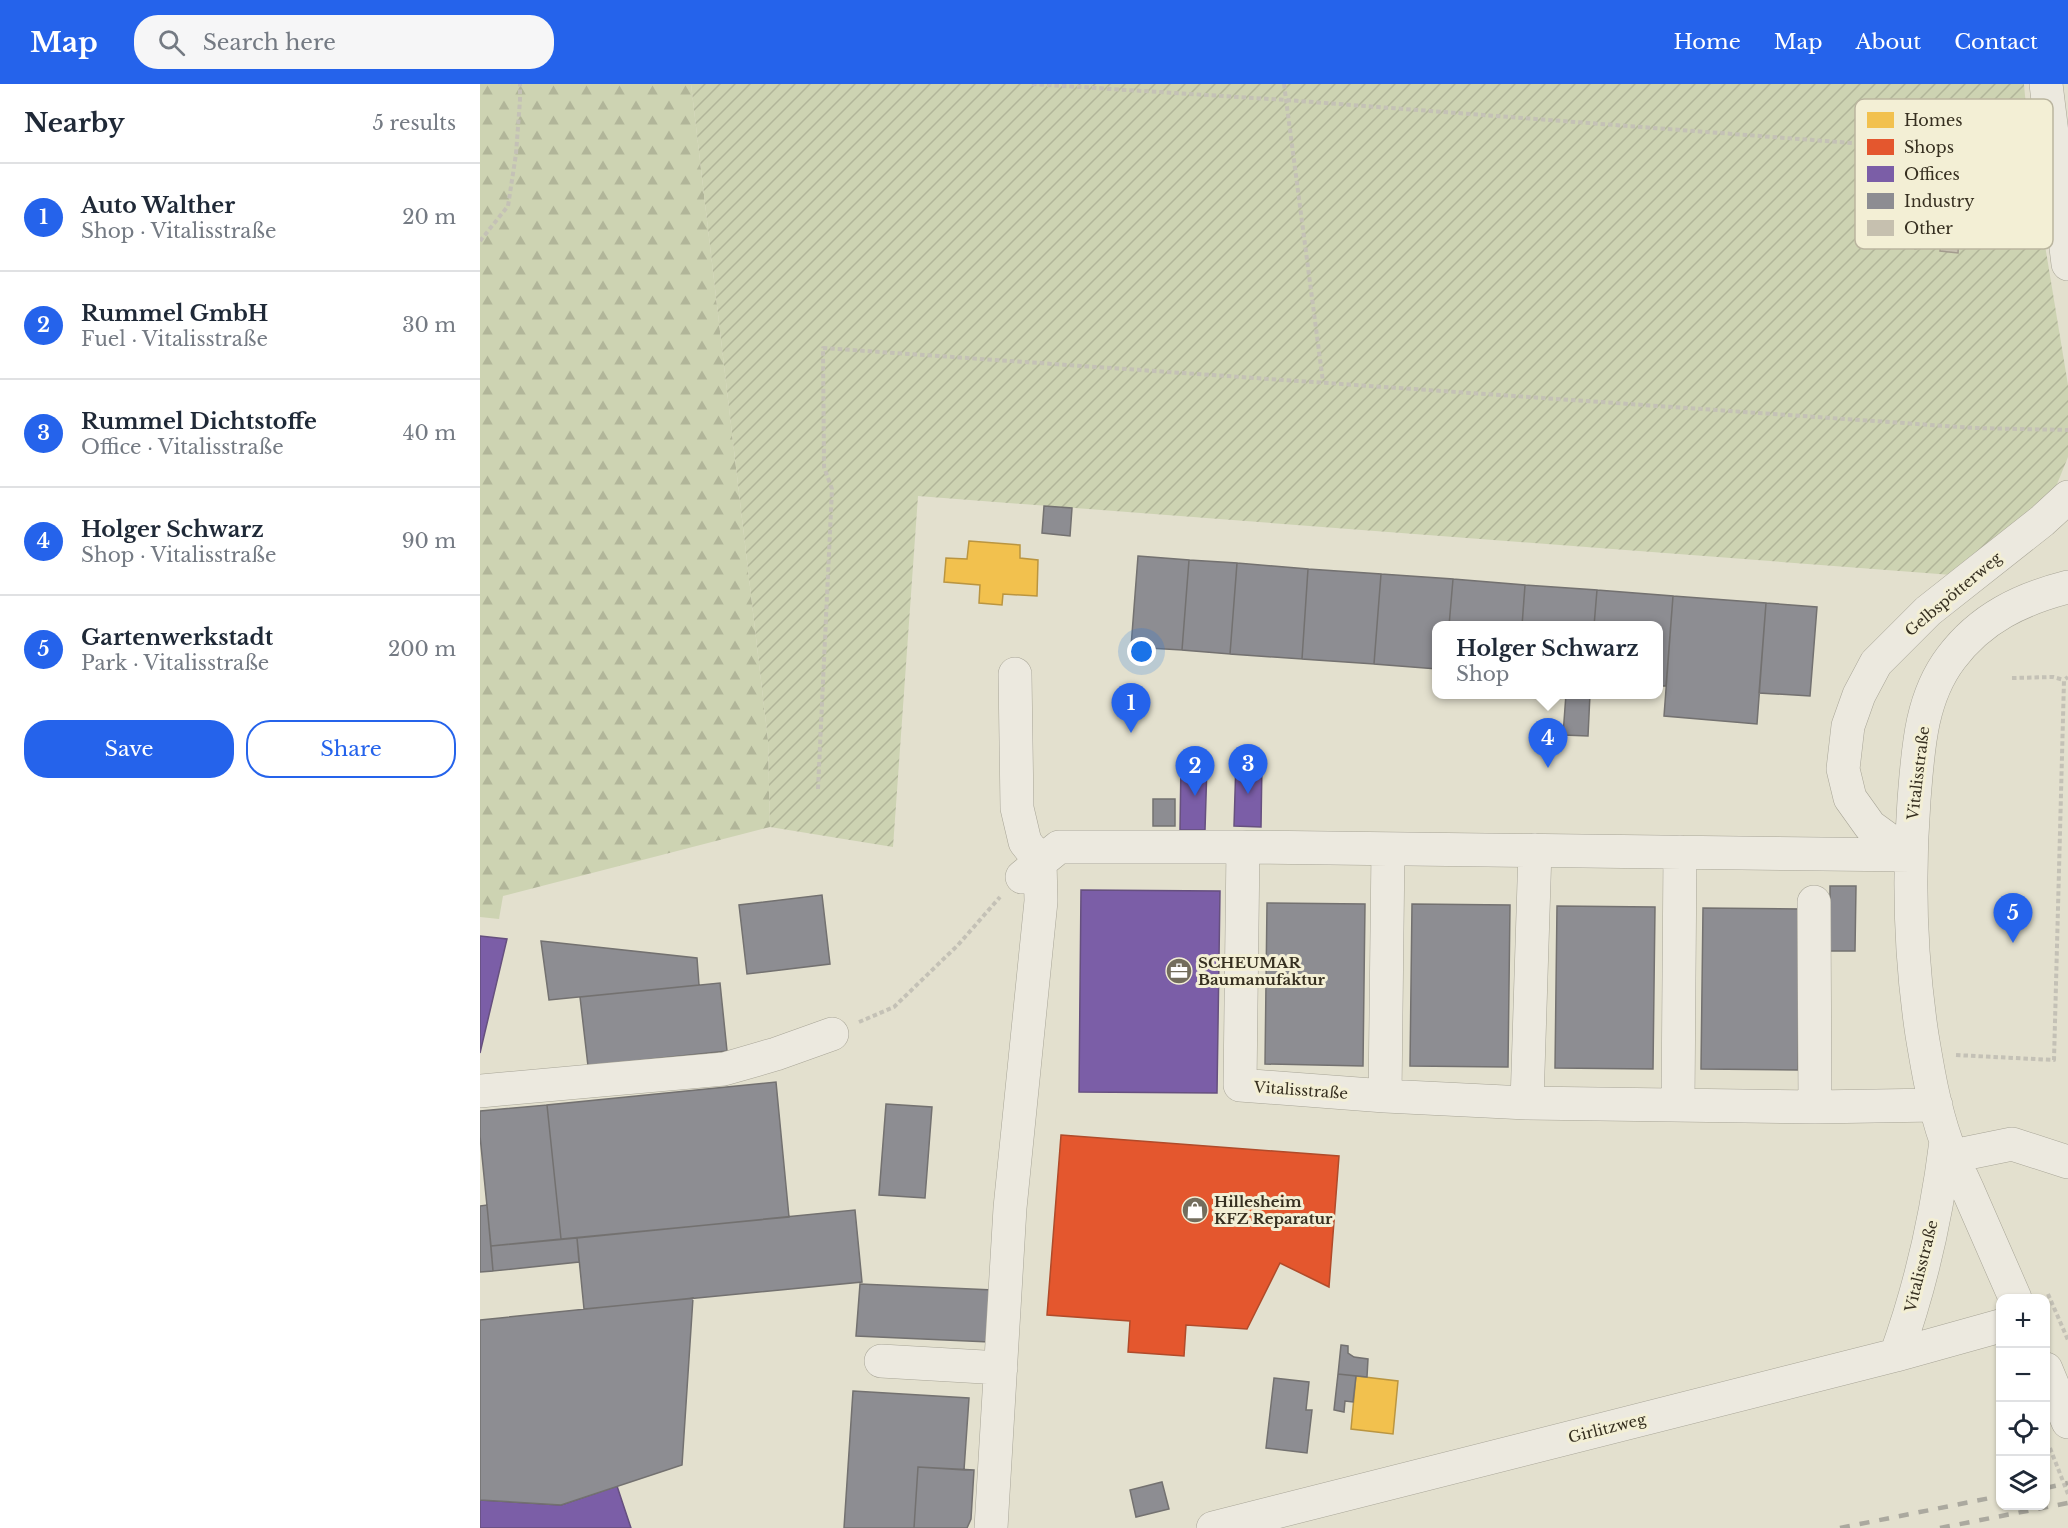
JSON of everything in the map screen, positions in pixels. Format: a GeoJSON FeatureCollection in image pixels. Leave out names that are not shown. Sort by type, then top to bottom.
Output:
{"type":"FeatureCollection","features":[{"type":"Feature","properties":{"kind":"street"},"geometry":{"type":"LineString","coordinates":[[2046,84],[2048,99]]}},
{"type":"Feature","properties":{"kind":"street"},"geometry":{"type":"LineString","coordinates":[[2053,145],[2068,264]]}},
{"type":"Feature","properties":{"kind":"street","name":"Gelbspötterweg"},"geometry":{"type":"LineString","coordinates":[[1910,855],[1870,826],[1850,798],[1843,768],[1848,726],[1859,695],[1876,663],[1928,611],[2068,497]]}},
{"type":"Feature","properties":{"kind":"street","name":"Vitalisstraße"},"geometry":{"type":"LineString","coordinates":[[2013,1294],[1950,1149],[1928,1077],[1914,981],[1909,902],[1918,743],[1931,692],[1945,667],[1971,635],[2001,612],[2029,598],[2068,586]]}},
{"type":"Feature","properties":{"kind":"street"},"geometry":{"type":"LineString","coordinates":[[991,1528],[1010,1208],[1041,901],[1017,808],[1015,674]]}},
{"type":"Feature","properties":{"kind":"street"},"geometry":{"type":"LineString","coordinates":[[1031,869],[1059,847],[1910,855]]}},
{"type":"Feature","properties":{"kind":"street","name":"Vitalisstraße"},"geometry":{"type":"LineString","coordinates":[[1243,847],[1240,1085],[1385,1096],[1527,1103],[1815,1107],[1936,1105]]}},
{"type":"Feature","properties":{"kind":"street"},"geometry":{"type":"LineString","coordinates":[[1385,1096],[1388,849]]}},
{"type":"Feature","properties":{"kind":"street"},"geometry":{"type":"LineString","coordinates":[[1527,1103],[1535,850]]}},
{"type":"Feature","properties":{"kind":"street"},"geometry":{"type":"LineString","coordinates":[[1678,1105],[1680,852]]}},
{"type":"Feature","properties":{"kind":"street"},"geometry":{"type":"LineString","coordinates":[[1815,902],[1815,1107]]}},
{"type":"Feature","properties":{"kind":"street"},"geometry":{"type":"LineString","coordinates":[[480,1091],[724,1069],[832,1034]]}},
{"type":"Feature","properties":{"kind":"street"},"geometry":{"type":"LineString","coordinates":[[1950,1149],[2012,1144],[2068,1162]]}},
{"type":"Feature","properties":{"kind":"street","name":"Vitalisstraße"},"geometry":{"type":"LineString","coordinates":[[1896,1355],[1914,1303],[1941,1179],[1950,1149]]}},
{"type":"Feature","properties":{"kind":"street","name":"Girlitzweg"},"geometry":{"type":"LineString","coordinates":[[1214,1528],[1896,1355],[1996,1327]]}},
{"type":"Feature","properties":{"kind":"street"},"geometry":{"type":"LineString","coordinates":[[881,1362],[1001,1368]]}},
{"type":"Feature","properties":{"kind":"street"},"geometry":{"type":"LineString","coordinates":[[2050,1389],[2059,1434]]}},
{"type":"Feature","properties":{"kind":"path"},"geometry":{"type":"LineString","coordinates":[[480,241],[508,206],[516,154],[520,84]]}},
{"type":"Feature","properties":{"kind":"path"},"geometry":{"type":"LineString","coordinates":[[1032,84],[1286,100],[1855,143]]}},
{"type":"Feature","properties":{"kind":"path"},"geometry":{"type":"LineString","coordinates":[[1284,84],[1323,382]]}},
{"type":"Feature","properties":{"kind":"path"},"geometry":{"type":"LineString","coordinates":[[818,789],[832,489],[824,468],[823,348],[1975,428],[2068,430]]}},
{"type":"Feature","properties":{"kind":"path"},"geometry":{"type":"LineString","coordinates":[[1925,1054],[2054,1060],[2066,679],[2012,678]]}},
{"type":"Feature","properties":{"kind":"path"},"geometry":{"type":"LineString","coordinates":[[2059,1434],[2068,1494]]}},
{"type":"Feature","properties":{"kind":"green space"},"geometry":{"type":"Polygon","coordinates":[[[480,84],[691,84],[768,740],[770,827],[503,896],[499,919],[480,917],[480,84]]]}},
{"type":"Feature","properties":{"kind":"green space"},"geometry":{"type":"Polygon","coordinates":[[[691,84],[2024,84],[2025,99],[1855,99],[1855,249],[2046,249],[2068,385],[2068,457],[2055,489],[1952,575],[918,496],[893,847],[770,827],[768,740],[691,84]]]}},
{"type":"Feature","properties":{"kind":"building: Homes"},"geometry":{"type":"Polygon","coordinates":[[[969,541],[1020,545],[1020,558],[1038,560],[1037,596],[1003,594],[1002,605],[979,603],[980,585],[944,582],[946,558],[967,559],[969,541]]]}},
{"type":"Feature","properties":{"kind":"building: Homes"},"geometry":{"type":"Polygon","coordinates":[[[1356,1376],[1398,1381],[1393,1434],[1351,1429],[1356,1376]]]}},
{"type":"Feature","properties":{"kind":"building: Shops","name":"Hillesheim KFZ Reparatur"},"geometry":{"type":"Polygon","coordinates":[[[1061,1135],[1339,1156],[1329,1287],[1280,1263],[1247,1329],[1186,1325],[1184,1356],[1128,1352],[1130,1321],[1047,1315],[1061,1135]]]}},
{"type":"Feature","properties":{"kind":"building: Offices"},"geometry":{"type":"Polygon","coordinates":[[[1236,761],[1262,761],[1261,827],[1234,826],[1236,761]]]}},
{"type":"Feature","properties":{"kind":"building: Offices"},"geometry":{"type":"Polygon","coordinates":[[[1181,764],[1207,765],[1205,830],[1180,830],[1181,764]]]}},
{"type":"Feature","properties":{"kind":"building: Offices"},"geometry":{"type":"Polygon","coordinates":[[[1081,890],[1220,891],[1217,1093],[1079,1092],[1081,890]]]}},
{"type":"Feature","properties":{"kind":"building: Offices"},"geometry":{"type":"Polygon","coordinates":[[[480,936],[507,939],[480,1053],[480,936]]]}},
{"type":"Feature","properties":{"kind":"building: Offices"},"geometry":{"type":"Polygon","coordinates":[[[617,1486],[631,1528],[480,1528],[480,1500],[561,1505],[617,1486]]]}},
{"type":"Feature","properties":{"kind":"building: Industry"},"geometry":{"type":"Polygon","coordinates":[[[1044,506],[1072,508],[1070,536],[1042,533],[1044,506]]]}},
{"type":"Feature","properties":{"kind":"building: Industry"},"geometry":{"type":"Polygon","coordinates":[[[1138,556],[1189,560],[1182,650],[1131,647],[1138,556]]]}},
{"type":"Feature","properties":{"kind":"building: Industry"},"geometry":{"type":"Polygon","coordinates":[[[1189,560],[1237,563],[1230,654],[1182,650],[1189,560]]]}},
{"type":"Feature","properties":{"kind":"building: Industry"},"geometry":{"type":"Polygon","coordinates":[[[1237,563],[1308,569],[1302,659],[1230,654],[1237,563]]]}},
{"type":"Feature","properties":{"kind":"building: Industry"},"geometry":{"type":"Polygon","coordinates":[[[1308,569],[1381,574],[1374,664],[1302,659],[1308,569]]]}},
{"type":"Feature","properties":{"kind":"building: Industry"},"geometry":{"type":"Polygon","coordinates":[[[1381,574],[1453,579],[1449,621],[1432,621],[1432,669],[1374,664],[1381,574]]]}},
{"type":"Feature","properties":{"kind":"building: Industry"},"geometry":{"type":"Polygon","coordinates":[[[1453,579],[1525,585],[1522,621],[1449,621],[1453,579]]]}},
{"type":"Feature","properties":{"kind":"building: Industry"},"geometry":{"type":"Polygon","coordinates":[[[1525,585],[1597,590],[1594,621],[1522,621],[1525,585]]]}},
{"type":"Feature","properties":{"kind":"building: Industry"},"geometry":{"type":"Polygon","coordinates":[[[1597,590],[1673,596],[1666,686],[1663,686],[1663,621],[1594,621],[1597,590]]]}},
{"type":"Feature","properties":{"kind":"building: Industry"},"geometry":{"type":"Polygon","coordinates":[[[1673,596],[1766,603],[1757,724],[1664,716],[1673,596]]]}},
{"type":"Feature","properties":{"kind":"building: Industry"},"geometry":{"type":"Polygon","coordinates":[[[1766,603],[1817,607],[1810,696],[1759,693],[1766,603]]]}},
{"type":"Feature","properties":{"kind":"building: Industry"},"geometry":{"type":"Polygon","coordinates":[[[1566,699],[1590,699],[1588,736],[1563,735],[1566,699]]]}},
{"type":"Feature","properties":{"kind":"building: Industry"},"geometry":{"type":"Polygon","coordinates":[[[1153,799],[1175,799],[1175,826],[1153,826],[1153,799]]]}},
{"type":"Feature","properties":{"kind":"building: Industry"},"geometry":{"type":"Polygon","coordinates":[[[1830,886],[1856,886],[1855,951],[1830,951],[1830,886]]]}},
{"type":"Feature","properties":{"kind":"building: Industry"},"geometry":{"type":"Polygon","coordinates":[[[822,895],[830,964],[747,974],[739,905],[822,895]]]}},
{"type":"Feature","properties":{"kind":"building: Industry"},"geometry":{"type":"Polygon","coordinates":[[[1267,903],[1365,904],[1363,1066],[1265,1064],[1267,903]]]}},
{"type":"Feature","properties":{"kind":"building: Industry"},"geometry":{"type":"Polygon","coordinates":[[[1412,904],[1510,905],[1508,1067],[1410,1066],[1412,904]]]}},
{"type":"Feature","properties":{"kind":"building: Industry"},"geometry":{"type":"Polygon","coordinates":[[[1557,906],[1655,907],[1653,1069],[1555,1068],[1557,906]]]}},
{"type":"Feature","properties":{"kind":"building: Industry"},"geometry":{"type":"Polygon","coordinates":[[[1703,908],[1800,909],[1798,1070],[1701,1069],[1703,908]]]}},
{"type":"Feature","properties":{"kind":"building: Industry"},"geometry":{"type":"Polygon","coordinates":[[[541,941],[697,958],[699,985],[549,1000],[541,941]]]}},
{"type":"Feature","properties":{"kind":"building: Industry"},"geometry":{"type":"Polygon","coordinates":[[[720,983],[727,1051],[588,1066],[580,997],[720,983]]]}},
{"type":"Feature","properties":{"kind":"building: Industry"},"geometry":{"type":"Polygon","coordinates":[[[776,1082],[789,1217],[561,1239],[547,1105],[776,1082]]]}},
{"type":"Feature","properties":{"kind":"building: Industry"},"geometry":{"type":"Polygon","coordinates":[[[886,1104],[932,1107],[925,1198],[879,1195],[886,1104]]]}},
{"type":"Feature","properties":{"kind":"building: Industry"},"geometry":{"type":"Polygon","coordinates":[[[547,1105],[561,1239],[491,1246],[480,1136],[480,1111],[547,1105]]]}},
{"type":"Feature","properties":{"kind":"building: Industry"},"geometry":{"type":"Polygon","coordinates":[[[487,1205],[493,1271],[480,1272],[480,1206],[487,1205]]]}},
{"type":"Feature","properties":{"kind":"building: Industry"},"geometry":{"type":"Polygon","coordinates":[[[855,1210],[862,1282],[584,1309],[577,1238],[855,1210]]]}},
{"type":"Feature","properties":{"kind":"building: Industry"},"geometry":{"type":"Polygon","coordinates":[[[577,1238],[579,1262],[493,1271],[491,1246],[577,1238]]]}},
{"type":"Feature","properties":{"kind":"building: Industry"},"geometry":{"type":"Polygon","coordinates":[[[860,1284],[993,1290],[989,1342],[856,1336],[860,1284]]]}},
{"type":"Feature","properties":{"kind":"building: Industry"},"geometry":{"type":"Polygon","coordinates":[[[693,1298],[682,1465],[561,1505],[480,1500],[480,1320],[693,1298]]]}},
{"type":"Feature","properties":{"kind":"building: Industry"},"geometry":{"type":"Polygon","coordinates":[[[1341,1345],[1348,1346],[1348,1353],[1354,1357],[1368,1359],[1367,1377],[1338,1374],[1341,1345]]]}},
{"type":"Feature","properties":{"kind":"building: Industry"},"geometry":{"type":"Polygon","coordinates":[[[1338,1374],[1356,1376],[1353,1402],[1345,1401],[1344,1412],[1334,1410],[1338,1374]]]}},
{"type":"Feature","properties":{"kind":"building: Industry"},"geometry":{"type":"Polygon","coordinates":[[[1274,1378],[1309,1382],[1306,1410],[1312,1410],[1307,1453],[1266,1448],[1274,1378]]]}},
{"type":"Feature","properties":{"kind":"building: Industry"},"geometry":{"type":"Polygon","coordinates":[[[853,1391],[969,1398],[964,1470],[918,1467],[914,1528],[844,1528],[853,1391]]]}},
{"type":"Feature","properties":{"kind":"building: Industry"},"geometry":{"type":"Polygon","coordinates":[[[918,1467],[974,1470],[971,1519],[967,1528],[914,1528],[918,1467]]]}},
{"type":"Feature","properties":{"kind":"building: Industry"},"geometry":{"type":"Polygon","coordinates":[[[1162,1482],[1169,1509],[1136,1517],[1130,1490],[1162,1482]]]}},
{"type":"Feature","properties":{"kind":"building: Other"},"geometry":{"type":"Polygon","coordinates":[[[1940,249],[1958,249],[1958,253],[1940,251],[1940,249]]]}},
{"type":"Feature","properties":{"kind":"railway"},"geometry":{"type":"LineString","coordinates":[[2050,1487],[2068,1483]]}},
{"type":"Feature","properties":{"kind":"railway"},"geometry":{"type":"LineString","coordinates":[[1840,1528],[1996,1497]]}},
{"type":"Feature","properties":{"kind":"railway"},"geometry":{"type":"LineString","coordinates":[[1940,1528],[2068,1503]]}},
{"type":"Feature","properties":{"kind":"place","name":"Auto Walther"},"geometry":{"type":"Point","coordinates":[1131,733]}},
{"type":"Feature","properties":{"kind":"place","name":"Holger Schwarz"},"geometry":{"type":"Point","coordinates":[1548,768]}},
{"type":"Feature","properties":{"kind":"place","name":"Rummel Dichtstoffe"},"geometry":{"type":"Point","coordinates":[1248,794]}},
{"type":"Feature","properties":{"kind":"place","name":"Rummel GmbH"},"geometry":{"type":"Point","coordinates":[1195,796]}},
{"type":"Feature","properties":{"kind":"place","name":"Gartenwerkstadt"},"geometry":{"type":"Point","coordinates":[2013,943]}},
{"type":"Feature","properties":{"kind":"place","name":"SCHEUMAR Baumanufaktur"},"geometry":{"type":"Point","coordinates":[1179,971]}},
{"type":"Feature","properties":{"kind":"place","name":"Hillesheim KFZ Reparatur"},"geometry":{"type":"Point","coordinates":[1195,1210]}}]}
